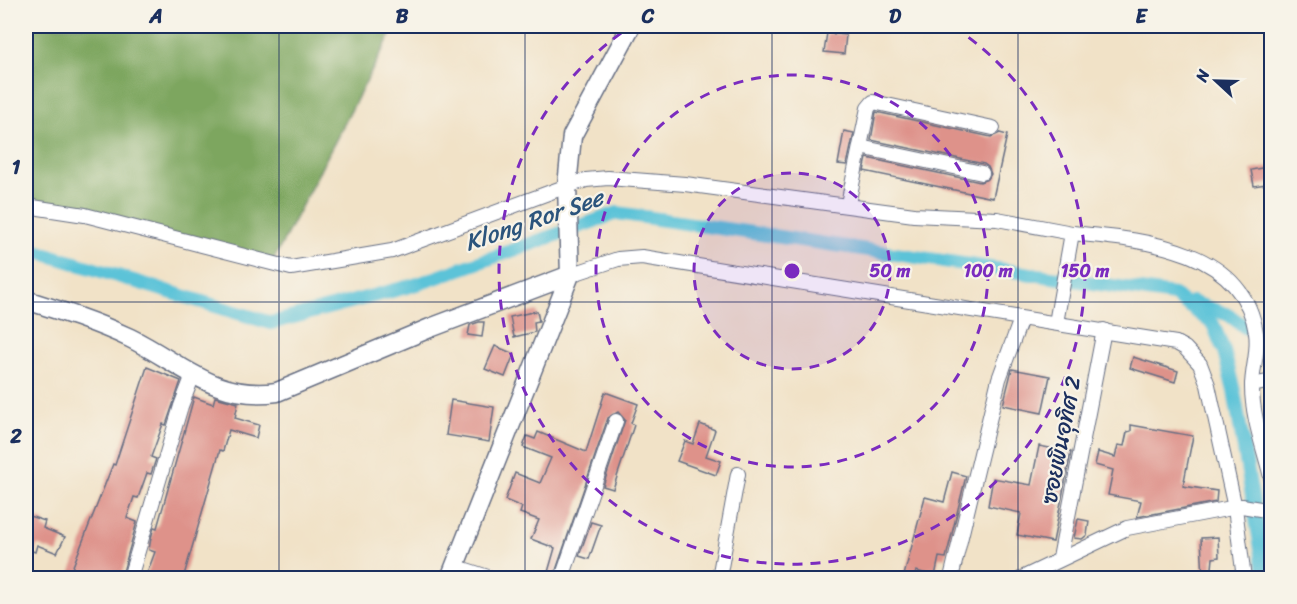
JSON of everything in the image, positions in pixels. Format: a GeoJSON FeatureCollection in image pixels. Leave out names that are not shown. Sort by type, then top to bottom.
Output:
{"type":"FeatureCollection","features":[{"type":"Feature","properties":{"kind":"street"},"geometry":{"type":"LineString","coordinates":[[491,579],[452,572],[571,269],[568,191],[572,136],[631,26]]}},
{"type":"Feature","properties":{"kind":"street"},"geometry":{"type":"LineString","coordinates":[[848,204],[868,108],[875,102],[993,128]]}},
{"type":"Feature","properties":{"kind":"street"},"geometry":{"type":"LineString","coordinates":[[860,147],[982,173]]}},
{"type":"Feature","properties":{"kind":"street"},"geometry":{"type":"LineString","coordinates":[[26,206],[85,215],[291,268],[392,251],[608,178],[685,184],[848,204],[914,215],[997,219],[1072,233],[1160,244],[1195,258],[1233,282],[1247,300],[1258,347],[1252,385],[1272,481]]}},
{"type":"Feature","properties":{"kind":"street"},"geometry":{"type":"LineString","coordinates":[[1056,323],[1072,233]]}},
{"type":"Feature","properties":{"kind":"street"},"geometry":{"type":"LineString","coordinates":[[26,300],[97,323],[132,339],[193,375],[237,393],[277,392],[571,269],[618,259],[642,257],[1021,319],[1104,330],[1176,344],[1185,348],[1200,364],[1208,385],[1238,507],[1244,579]]}},
{"type":"Feature","properties":{"kind":"street"},"geometry":{"type":"LineString","coordinates":[[951,579],[999,379],[1021,319]]}},
{"type":"Feature","properties":{"kind":"street","name":"ซอยพินอุทิศ 2"},"geometry":{"type":"LineString","coordinates":[[1060,558],[1104,330]]}},
{"type":"Feature","properties":{"kind":"street"},"geometry":{"type":"LineString","coordinates":[[130,579],[181,406],[193,375]]}},
{"type":"Feature","properties":{"kind":"street"},"geometry":{"type":"LineString","coordinates":[[1252,385],[1272,381]]}},
{"type":"Feature","properties":{"kind":"street"},"geometry":{"type":"LineString","coordinates":[[562,579],[616,421]]}},
{"type":"Feature","properties":{"kind":"street"},"geometry":{"type":"LineString","coordinates":[[719,579],[738,474]]}},
{"type":"Feature","properties":{"kind":"street"},"geometry":{"type":"LineString","coordinates":[[1022,579],[1060,558],[1127,528],[1238,507],[1270,511]]}},
{"type":"Feature","properties":{"kind":"green space"},"geometry":{"type":"Polygon","coordinates":[[[26,26],[395,26],[272,263],[26,200],[26,26]]]}},
{"type":"Feature","properties":{"kind":"building"},"geometry":{"type":"Polygon","coordinates":[[[827,33],[846,35],[844,54],[824,52],[827,33]]]}},
{"type":"Feature","properties":{"kind":"building"},"geometry":{"type":"Polygon","coordinates":[[[876,112],[991,137],[1000,133],[1007,135],[993,198],[864,171],[867,158],[980,182],[988,179],[991,174],[984,164],[871,140],[876,112]]]}},
{"type":"Feature","properties":{"kind":"building"},"geometry":{"type":"Polygon","coordinates":[[[844,131],[854,133],[847,165],[838,164],[844,131]]]}},
{"type":"Feature","properties":{"kind":"building"},"geometry":{"type":"Polygon","coordinates":[[[1272,166],[1272,183],[1254,186],[1251,170],[1272,166]]]}},
{"type":"Feature","properties":{"kind":"building"},"geometry":{"type":"Polygon","coordinates":[[[537,311],[539,321],[534,322],[535,332],[514,337],[510,317],[537,311]]]}},
{"type":"Feature","properties":{"kind":"building"},"geometry":{"type":"Polygon","coordinates":[[[484,322],[482,337],[468,335],[470,325],[484,322]]]}},
{"type":"Feature","properties":{"kind":"building"},"geometry":{"type":"Polygon","coordinates":[[[495,346],[514,354],[505,377],[485,369],[495,346]]]}},
{"type":"Feature","properties":{"kind":"building"},"geometry":{"type":"Polygon","coordinates":[[[1133,357],[1178,371],[1175,382],[1130,368],[1133,357]]]}},
{"type":"Feature","properties":{"kind":"building"},"geometry":{"type":"Polygon","coordinates":[[[147,367],[181,381],[166,425],[163,424],[151,457],[156,459],[151,474],[147,473],[138,498],[134,497],[127,518],[137,522],[121,579],[68,579],[113,464],[115,465],[147,367]]]}},
{"type":"Feature","properties":{"kind":"building"},"geometry":{"type":"Polygon","coordinates":[[[1012,369],[1050,376],[1042,413],[1003,405],[1012,369]]]}},
{"type":"Feature","properties":{"kind":"building"},"geometry":{"type":"Polygon","coordinates":[[[605,392],[638,404],[631,423],[634,425],[613,489],[603,486],[625,420],[618,412],[608,418],[553,579],[546,579],[555,548],[531,539],[539,520],[520,513],[522,507],[505,500],[515,473],[540,483],[551,458],[523,447],[527,436],[535,439],[538,432],[586,452],[605,392]]]}},
{"type":"Feature","properties":{"kind":"building"},"geometry":{"type":"Polygon","coordinates":[[[194,397],[213,404],[215,397],[238,403],[235,418],[259,425],[256,438],[229,430],[223,451],[220,450],[183,579],[145,579],[155,552],[149,550],[151,538],[154,527],[157,528],[194,397]]]}},
{"type":"Feature","properties":{"kind":"building"},"geometry":{"type":"Polygon","coordinates":[[[451,400],[494,407],[489,442],[446,435],[451,400]]]}},
{"type":"Feature","properties":{"kind":"building"},"geometry":{"type":"Polygon","coordinates":[[[700,424],[715,430],[706,456],[721,461],[716,475],[677,461],[685,441],[693,444],[700,424]]]}},
{"type":"Feature","properties":{"kind":"building"},"geometry":{"type":"Polygon","coordinates":[[[1131,425],[1193,436],[1183,486],[1217,491],[1216,502],[1137,517],[1141,501],[1108,495],[1113,470],[1095,465],[1098,452],[1115,457],[1118,445],[1124,446],[1127,432],[1131,431],[1131,425]]]}},
{"type":"Feature","properties":{"kind":"building"},"geometry":{"type":"Polygon","coordinates":[[[1039,446],[1071,452],[1053,542],[1017,535],[1021,513],[988,506],[993,478],[1031,485],[1039,446]]]}},
{"type":"Feature","properties":{"kind":"building"},"geometry":{"type":"Polygon","coordinates":[[[952,472],[966,476],[946,558],[939,557],[935,576],[916,571],[914,579],[903,579],[925,497],[944,502],[952,472]]]}},
{"type":"Feature","properties":{"kind":"building"},"geometry":{"type":"Polygon","coordinates":[[[26,515],[45,521],[43,528],[65,537],[57,553],[37,545],[35,552],[26,549],[26,515]]]}},
{"type":"Feature","properties":{"kind":"building"},"geometry":{"type":"Polygon","coordinates":[[[1078,519],[1089,521],[1087,535],[1082,539],[1074,538],[1078,519]]]}},
{"type":"Feature","properties":{"kind":"building"},"geometry":{"type":"Polygon","coordinates":[[[591,522],[601,525],[589,559],[579,556],[591,522]]]}},
{"type":"Feature","properties":{"kind":"building"},"geometry":{"type":"Polygon","coordinates":[[[1218,537],[1219,557],[1213,558],[1211,579],[1203,579],[1201,538],[1218,537]]]}},
{"type":"Feature","properties":{"kind":"waterway","name":"Klong Ror See"},"geometry":{"type":"LineString","coordinates":[[26,248],[271,323],[418,284],[617,213],[1174,295],[1213,324],[1224,351],[1234,391],[1266,578]]}},
{"type":"Feature","properties":{"kind":"waterway"},"geometry":{"type":"LineString","coordinates":[[1192,302],[1229,315],[1246,328]]}},
{"type":"Feature","properties":{"kind":"waterway"},"geometry":{"type":"LineString","coordinates":[[1267,345],[1272,348]]}}]}
